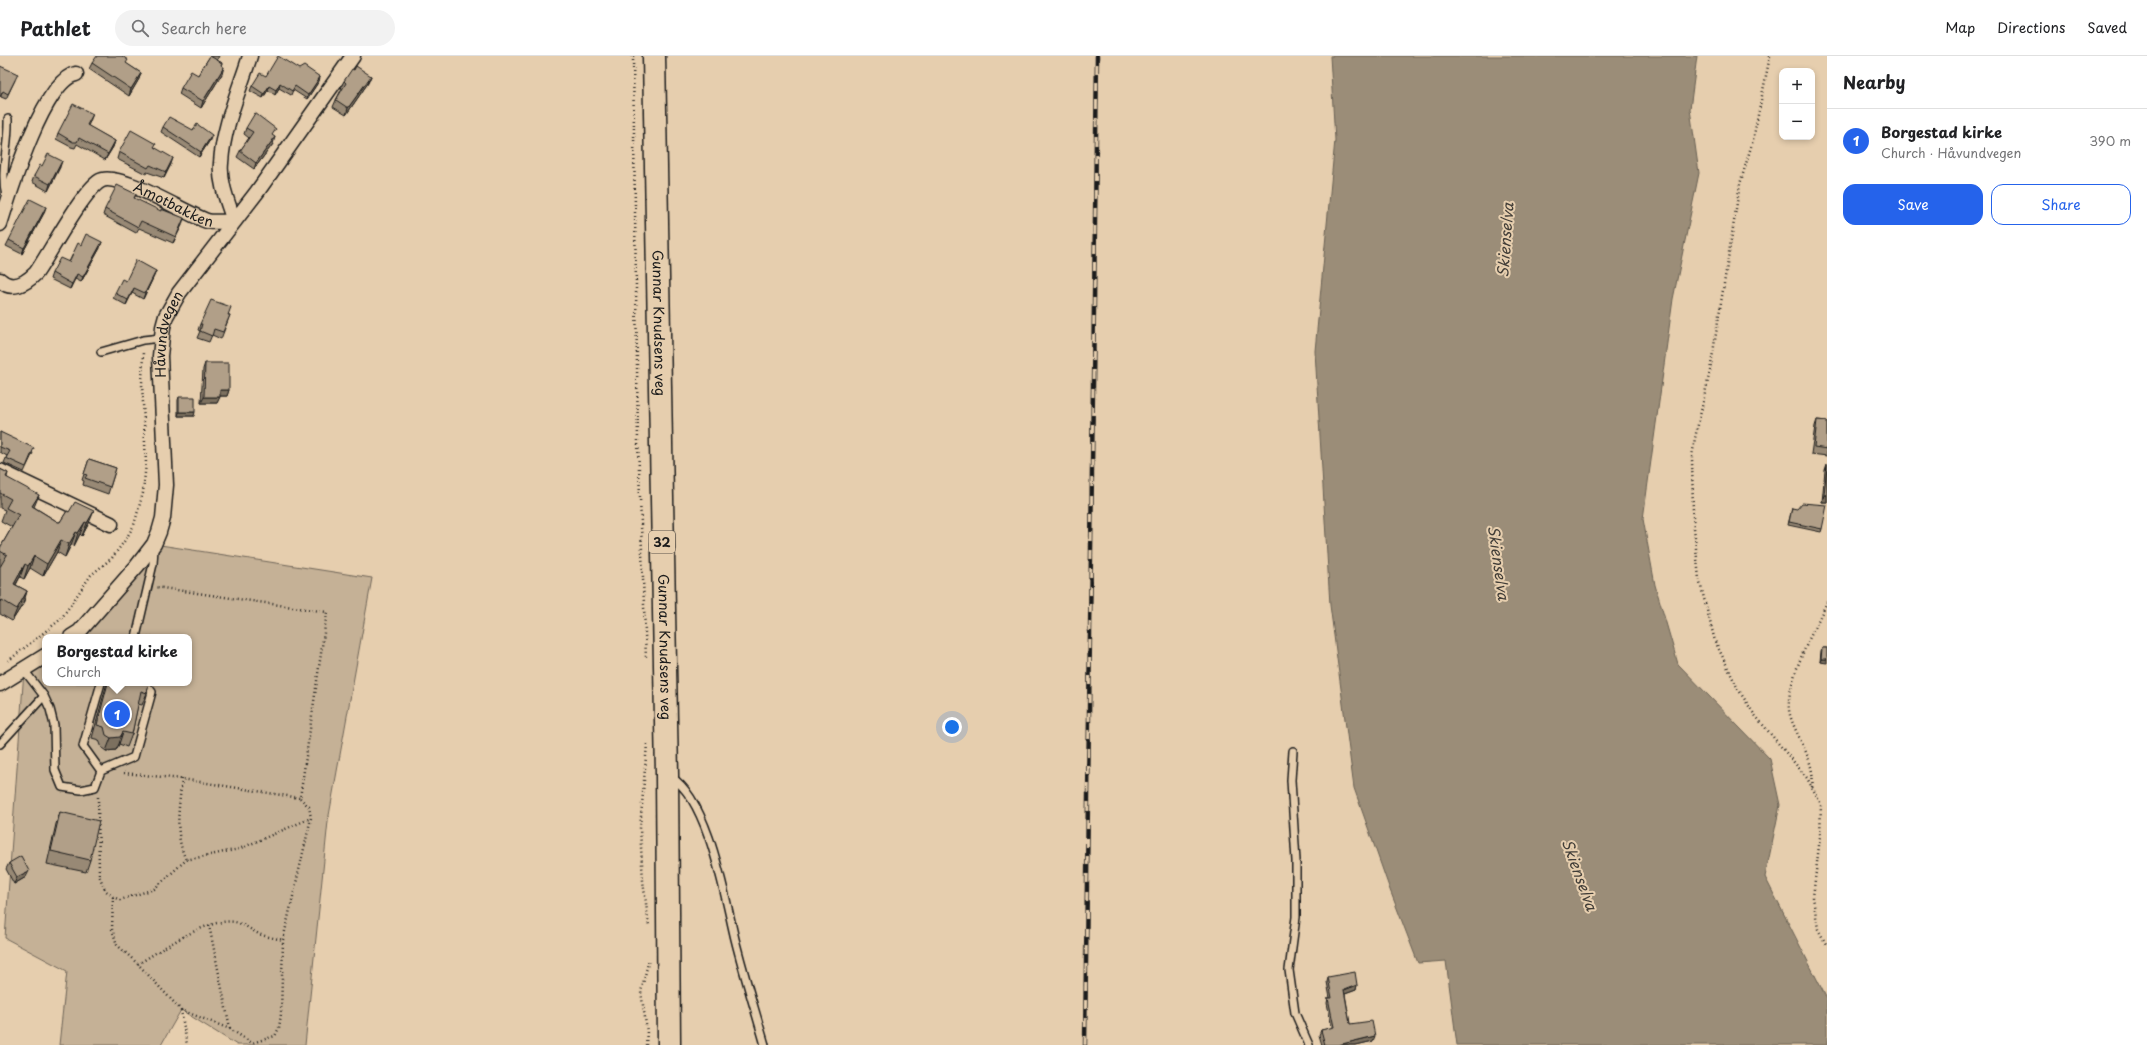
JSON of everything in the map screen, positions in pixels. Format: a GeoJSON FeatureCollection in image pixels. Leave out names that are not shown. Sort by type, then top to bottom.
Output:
{"type":"FeatureCollection","features":[{"type":"Feature","properties":{"kind":"main road","name":"Gunnar Knudsens veg"},"geometry":{"type":"LineString","coordinates":[[654,56],[669,1045]]}},
{"type":"Feature","properties":{"kind":"street","name":"Åmotbakken"},"geometry":{"type":"LineString","coordinates":[[0,280],[14,286],[28,282],[36,274],[81,202],[101,180],[109,178],[135,187],[208,222],[234,221],[223,184],[221,164],[227,130],[250,56]]}},
{"type":"Feature","properties":{"kind":"street","name":"Håvundvegen"},"geometry":{"type":"LineString","coordinates":[[76,634],[137,566],[154,544],[163,518],[166,485],[160,377],[161,338],[166,316],[176,299],[257,192],[353,56]]}},
{"type":"Feature","properties":{"kind":"street"},"geometry":{"type":"LineString","coordinates":[[0,224],[27,145],[36,125],[61,83],[69,75],[76,74]]}},
{"type":"Feature","properties":{"kind":"street"},"geometry":{"type":"LineString","coordinates":[[0,470],[110,524]]}},
{"type":"Feature","properties":{"kind":"street"},"geometry":{"type":"LineString","coordinates":[[0,684],[42,658]]}},
{"type":"Feature","properties":{"kind":"lane"},"geometry":{"type":"LineString","coordinates":[[8,119],[8,138],[2,183],[8,200]]}},
{"type":"Feature","properties":{"kind":"lane"},"geometry":{"type":"LineString","coordinates":[[101,352],[143,340],[161,338]]}},
{"type":"Feature","properties":{"kind":"lane"},"geometry":{"type":"LineString","coordinates":[[137,634],[153,564],[154,544]]}},
{"type":"Feature","properties":{"kind":"lane"},"geometry":{"type":"LineString","coordinates":[[24,670],[44,696],[50,708],[54,725],[55,770],[62,787],[81,790],[95,787],[101,771],[134,757],[152,692],[147,686]]}},
{"type":"Feature","properties":{"kind":"lane"},"geometry":{"type":"LineString","coordinates":[[100,686],[84,746],[101,771]]}},
{"type":"Feature","properties":{"kind":"lane"},"geometry":{"type":"LineString","coordinates":[[0,744],[44,696]]}},
{"type":"Feature","properties":{"kind":"lane"},"geometry":{"type":"LineString","coordinates":[[1293,751],[1291,780],[1296,860],[1296,918],[1289,970],[1295,1012],[1309,1045]]}},
{"type":"Feature","properties":{"kind":"lane"},"geometry":{"type":"LineString","coordinates":[[666,775],[678,781],[688,793],[697,808],[718,862],[735,938],[765,1045]]}},
{"type":"Feature","properties":{"kind":"path"},"geometry":{"type":"LineString","coordinates":[[633,56],[638,442],[646,667]]}},
{"type":"Feature","properties":{"kind":"path"},"geometry":{"type":"LineString","coordinates":[[1770,56],[1753,140],[1740,184],[1711,364],[1694,438],[1692,457],[1692,517],[1699,579],[1715,641],[1738,688],[1754,714],[1807,778],[1821,804],[1820,837],[1813,897],[1814,914],[1818,928],[1827,946]]}},
{"type":"Feature","properties":{"kind":"path"},"geometry":{"type":"LineString","coordinates":[[42,634],[61,619],[92,575],[112,558],[134,524],[143,493],[146,463],[142,384],[143,340]]}},
{"type":"Feature","properties":{"kind":"path"},"geometry":{"type":"LineString","coordinates":[[148,586],[327,612],[300,798]]}},
{"type":"Feature","properties":{"kind":"path"},"geometry":{"type":"LineString","coordinates":[[1812,787],[1814,776],[1790,715],[1788,701],[1801,659],[1827,602]]}},
{"type":"Feature","properties":{"kind":"path"},"geometry":{"type":"LineString","coordinates":[[6,663],[42,634]]}},
{"type":"Feature","properties":{"kind":"path"},"geometry":{"type":"LineString","coordinates":[[647,742],[640,830],[643,881],[649,934]]}},
{"type":"Feature","properties":{"kind":"path"},"geometry":{"type":"LineString","coordinates":[[101,771],[182,779],[300,798],[309,808],[311,818],[283,940],[281,1014],[279,1028],[275,1036],[252,1044],[230,1028],[181,1010],[138,964],[117,945],[112,929],[112,897]]}},
{"type":"Feature","properties":{"kind":"path"},"geometry":{"type":"LineString","coordinates":[[182,779],[178,811],[179,832],[180,847],[186,860]]}},
{"type":"Feature","properties":{"kind":"path"},"geometry":{"type":"LineString","coordinates":[[95,787],[99,800],[99,875],[105,890],[112,897],[120,900],[154,889],[186,860],[239,849],[311,818]]}},
{"type":"Feature","properties":{"kind":"path"},"geometry":{"type":"LineString","coordinates":[[138,964],[192,932],[209,925],[232,921],[242,924],[260,934],[283,940]]}},
{"type":"Feature","properties":{"kind":"path"},"geometry":{"type":"LineString","coordinates":[[209,925],[230,1028]]}},
{"type":"Feature","properties":{"kind":"path"},"geometry":{"type":"LineString","coordinates":[[646,1045],[647,1031],[642,992],[649,954]]}},
{"type":"Feature","properties":{"kind":"path"},"geometry":{"type":"LineString","coordinates":[[181,1010],[187,1045]]}},
{"type":"Feature","properties":{"kind":"shaded area"},"geometry":{"type":"Polygon","coordinates":[[[154,544],[372,578],[328,821],[305,1045],[237,1045],[181,1010],[161,1045],[59,1045],[67,971],[5,938],[24,670],[42,658],[42,686],[192,686],[192,634],[74,634],[154,544]]]}},
{"type":"Feature","properties":{"kind":"water","name":"Skienselva"},"geometry":{"type":"Polygon","coordinates":[[[1330,56],[1697,56],[1690,109],[1699,173],[1673,299],[1643,519],[1655,585],[1678,664],[1770,759],[1780,805],[1765,877],[1827,999],[1827,1045],[1457,1045],[1446,961],[1418,963],[1390,890],[1354,788],[1330,605],[1315,351],[1335,140],[1330,56]]]}},
{"type":"Feature","properties":{"kind":"building"},"geometry":{"type":"Polygon","coordinates":[[[97,56],[122,56],[128,60],[126,63],[141,73],[131,89],[92,63],[97,56]]]}},
{"type":"Feature","properties":{"kind":"building"},"geometry":{"type":"Polygon","coordinates":[[[210,56],[222,63],[221,65],[224,67],[203,101],[181,88],[191,71],[198,75],[210,56]]]}},
{"type":"Feature","properties":{"kind":"building"},"geometry":{"type":"Polygon","coordinates":[[[278,56],[299,69],[304,66],[320,77],[308,95],[295,86],[292,91],[280,83],[276,90],[269,86],[264,94],[252,86],[260,73],[266,76],[278,56]]]}},
{"type":"Feature","properties":{"kind":"building"},"geometry":{"type":"Polygon","coordinates":[[[0,66],[18,74],[8,94],[3,91],[0,97],[0,66]]]}},
{"type":"Feature","properties":{"kind":"building"},"geometry":{"type":"Polygon","coordinates":[[[356,66],[371,76],[348,108],[336,100],[346,83],[344,81],[352,69],[354,70],[356,66]]]}},
{"type":"Feature","properties":{"kind":"building"},"geometry":{"type":"Polygon","coordinates":[[[73,104],[93,114],[87,125],[115,141],[108,154],[79,138],[77,142],[73,142],[58,133],[73,104]]]}},
{"type":"Feature","properties":{"kind":"building"},"geometry":{"type":"Polygon","coordinates":[[[255,113],[276,129],[272,135],[275,137],[256,163],[240,151],[253,132],[246,128],[255,113]]]}},
{"type":"Feature","properties":{"kind":"building"},"geometry":{"type":"Polygon","coordinates":[[[169,117],[193,130],[197,124],[212,135],[201,152],[163,127],[169,117]]]}},
{"type":"Feature","properties":{"kind":"building"},"geometry":{"type":"Polygon","coordinates":[[[131,130],[156,144],[154,147],[173,158],[166,172],[150,165],[148,168],[119,152],[131,130]]]}},
{"type":"Feature","properties":{"kind":"building"},"geometry":{"type":"Polygon","coordinates":[[[48,154],[62,161],[50,184],[34,176],[40,165],[42,166],[48,154]]]}},
{"type":"Feature","properties":{"kind":"building"},"geometry":{"type":"Polygon","coordinates":[[[117,185],[136,194],[134,198],[161,211],[161,209],[184,218],[176,237],[141,221],[138,227],[105,209],[117,185]]]}},
{"type":"Feature","properties":{"kind":"building"},"geometry":{"type":"Polygon","coordinates":[[[30,199],[46,207],[24,248],[9,240],[30,199]]]}},
{"type":"Feature","properties":{"kind":"building"},"geometry":{"type":"Polygon","coordinates":[[[86,234],[102,242],[83,277],[77,274],[72,284],[52,273],[60,258],[69,262],[78,243],[81,245],[86,234]]]}},
{"type":"Feature","properties":{"kind":"building"},"geometry":{"type":"Polygon","coordinates":[[[136,260],[156,271],[145,293],[134,288],[128,300],[115,293],[122,279],[126,281],[136,260]]]}},
{"type":"Feature","properties":{"kind":"building"},"geometry":{"type":"Polygon","coordinates":[[[211,300],[231,307],[228,315],[230,315],[223,332],[214,329],[212,336],[200,331],[202,324],[200,324],[211,300]]]}},
{"type":"Feature","properties":{"kind":"building"},"geometry":{"type":"Polygon","coordinates":[[[205,363],[229,363],[229,390],[220,390],[220,397],[204,397],[205,363]]]}},
{"type":"Feature","properties":{"kind":"building"},"geometry":{"type":"Polygon","coordinates":[[[179,397],[195,397],[195,412],[179,412],[179,397]]]}},
{"type":"Feature","properties":{"kind":"building"},"geometry":{"type":"Polygon","coordinates":[[[1817,420],[1827,421],[1827,449],[1814,447],[1817,420]]]}},
{"type":"Feature","properties":{"kind":"building"},"geometry":{"type":"Polygon","coordinates":[[[0,432],[34,448],[26,467],[6,458],[10,451],[0,447],[0,432]]]}},
{"type":"Feature","properties":{"kind":"building"},"geometry":{"type":"Polygon","coordinates":[[[89,459],[116,468],[110,487],[85,478],[87,475],[84,474],[89,459]]]}},
{"type":"Feature","properties":{"kind":"building"},"geometry":{"type":"Polygon","coordinates":[[[1827,465],[1827,495],[1824,495],[1827,465]]]}},
{"type":"Feature","properties":{"kind":"building"},"geometry":{"type":"Polygon","coordinates":[[[0,469],[8,473],[6,477],[39,495],[32,506],[58,522],[60,522],[67,511],[69,512],[75,502],[94,511],[87,523],[85,522],[78,533],[76,532],[69,544],[61,540],[47,564],[34,556],[28,566],[25,564],[14,584],[27,591],[17,609],[2,600],[0,602],[0,567],[7,555],[0,551],[0,548],[19,515],[6,508],[11,499],[0,493],[0,469]]]}},
{"type":"Feature","properties":{"kind":"building"},"geometry":{"type":"Polygon","coordinates":[[[1802,503],[1827,505],[1822,529],[1789,522],[1792,508],[1797,509],[1802,503]]]}},
{"type":"Feature","properties":{"kind":"building"},"geometry":{"type":"Polygon","coordinates":[[[1822,648],[1827,648],[1827,659],[1821,659],[1822,648]]]}},
{"type":"Feature","properties":{"kind":"building"},"geometry":{"type":"Polygon","coordinates":[[[107,686],[148,686],[147,693],[141,691],[132,734],[123,732],[120,737],[111,738],[106,735],[104,727],[97,725],[107,686]]]}},
{"type":"Feature","properties":{"kind":"building"},"geometry":{"type":"Polygon","coordinates":[[[60,812],[99,821],[90,860],[51,851],[60,812]]]}},
{"type":"Feature","properties":{"kind":"building"},"geometry":{"type":"Polygon","coordinates":[[[21,856],[29,871],[17,877],[9,863],[21,856]]]}},
{"type":"Feature","properties":{"kind":"building"},"geometry":{"type":"Polygon","coordinates":[[[1355,972],[1357,985],[1344,990],[1350,1024],[1372,1021],[1375,1036],[1338,1045],[1325,1045],[1321,1030],[1334,1027],[1328,998],[1332,998],[1328,977],[1355,972]]]}},
{"type":"Feature","properties":{"kind":"railway"},"geometry":{"type":"LineString","coordinates":[[1085,1045],[1097,56]]}},
{"type":"Feature","properties":{"kind":"place","name":"Borgestad kirke"},"geometry":{"type":"Point","coordinates":[117,714]}}]}
